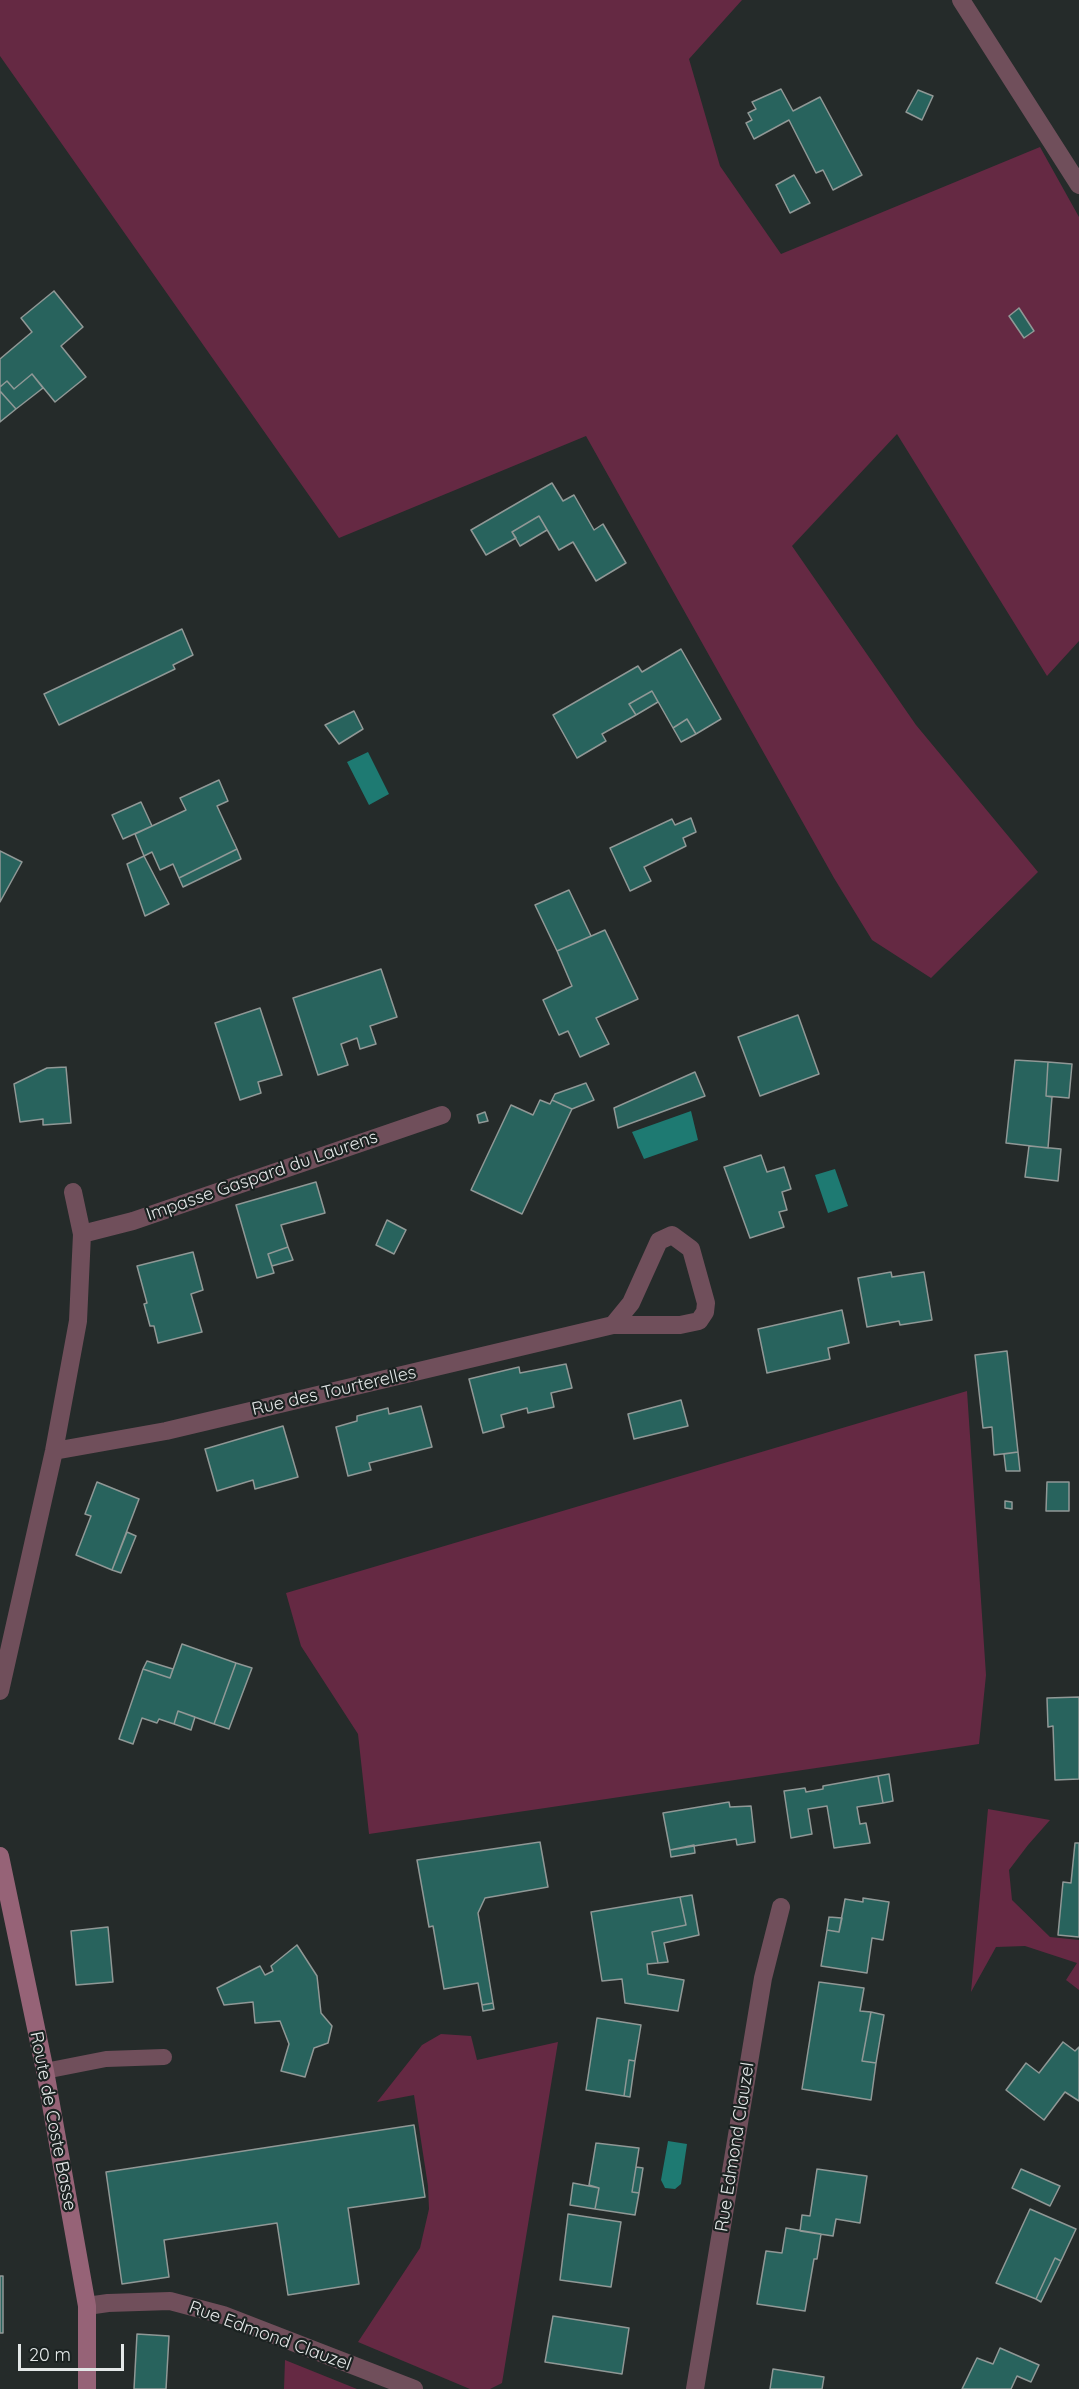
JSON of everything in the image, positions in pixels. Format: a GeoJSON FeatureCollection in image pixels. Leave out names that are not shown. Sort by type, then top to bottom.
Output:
{"type":"FeatureCollection","features":[{"type":"Feature","properties":{"kind":"street"},"geometry":{"type":"LineString","coordinates":[[961,0],[1079,185]]}},
{"type":"Feature","properties":{"kind":"street","name":"Impasse Gaspard du Laurens"},"geometry":{"type":"LineString","coordinates":[[82,1234],[133,1221],[442,1115]]}},
{"type":"Feature","properties":{"kind":"street"},"geometry":{"type":"LineString","coordinates":[[0,1691],[54,1451],[78,1321],[82,1234],[73,1192]]}},
{"type":"Feature","properties":{"kind":"street","name":"Rue des Tourterelles"},"geometry":{"type":"LineString","coordinates":[[54,1451],[166,1431],[613,1325],[680,1325],[699,1321],[705,1312],[706,1304],[691,1249],[672,1235],[659,1241],[631,1303],[613,1325]]}},
{"type":"Feature","properties":{"kind":"street","name":"Route de Coste Basse"},"geometry":{"type":"LineString","coordinates":[[0,1856],[45,2071],[87,2306],[87,2389]]}},
{"type":"Feature","properties":{"kind":"street","name":"Rue Edmond Clauzel"},"geometry":{"type":"LineString","coordinates":[[695,2389],[763,1978],[781,1907]]}},
{"type":"Feature","properties":{"kind":"street","name":"Rue Edmond Clauzel"},"geometry":{"type":"LineString","coordinates":[[87,2306],[170,2301],[223,2315],[414,2389]]}},
{"type":"Feature","properties":{"kind":"lane"},"geometry":{"type":"LineString","coordinates":[[45,2071],[106,2060],[164,2057]]}},
{"type":"Feature","properties":{"kind":"shaded area"},"geometry":{"type":"Polygon","coordinates":[[[0,0],[742,0],[689,59],[720,166],[781,254],[1040,147],[1079,217],[1079,641],[1047,676],[897,434],[792,546],[916,725],[1038,872],[931,978],[872,940],[834,878],[586,436],[339,538],[0,56],[0,0]]]}},
{"type":"Feature","properties":{"kind":"shaded area"},"geometry":{"type":"Polygon","coordinates":[[[967,1391],[986,1675],[979,1744],[369,1834],[358,1734],[301,1646],[286,1593],[967,1391]]]}},
{"type":"Feature","properties":{"kind":"shaded area"},"geometry":{"type":"Polygon","coordinates":[[[988,1809],[1050,1820],[1009,1870],[1012,1900],[1050,1937],[1079,1940],[1079,1990],[1066,1980],[1077,1963],[1025,1946],[996,1947],[971,1992],[988,1809]]]}},
{"type":"Feature","properties":{"kind":"shaded area"},"geometry":{"type":"Polygon","coordinates":[[[441,2034],[471,2036],[477,2060],[558,2042],[502,2383],[490,2389],[470,2389],[358,2342],[420,2248],[429,2209],[428,2186],[414,2095],[377,2102],[422,2045],[441,2034]]]}},
{"type":"Feature","properties":{"kind":"shaded area"},"geometry":{"type":"Polygon","coordinates":[[[285,2360],[357,2389],[284,2389],[285,2360]]]}},
{"type":"Feature","properties":{"kind":"water"},"geometry":{"type":"Polygon","coordinates":[[[368,752],[389,794],[369,805],[347,762],[368,752]]]}},
{"type":"Feature","properties":{"kind":"water"},"geometry":{"type":"Polygon","coordinates":[[[691,1111],[698,1140],[644,1159],[632,1132],[691,1111]]]}},
{"type":"Feature","properties":{"kind":"water"},"geometry":{"type":"Polygon","coordinates":[[[835,1169],[848,1206],[828,1213],[815,1175],[835,1169]]]}},
{"type":"Feature","properties":{"kind":"water"},"geometry":{"type":"Polygon","coordinates":[[[668,2141],[687,2144],[681,2184],[675,2189],[665,2188],[661,2180],[668,2141]]]}},
{"type":"Feature","properties":{"kind":"building"},"geometry":{"type":"Polygon","coordinates":[[[781,89],[793,111],[820,97],[862,175],[833,190],[823,170],[816,173],[789,120],[754,139],[746,123],[752,120],[748,113],[756,109],[752,102],[781,89]]]}},
{"type":"Feature","properties":{"kind":"building"},"geometry":{"type":"Polygon","coordinates":[[[918,90],[933,96],[922,120],[906,112],[918,90]]]}},
{"type":"Feature","properties":{"kind":"building"},"geometry":{"type":"Polygon","coordinates":[[[794,175],[810,203],[790,213],[776,185],[794,175]]]}},
{"type":"Feature","properties":{"kind":"building"},"geometry":{"type":"Polygon","coordinates":[[[54,291],[83,327],[61,346],[86,377],[55,402],[32,374],[14,389],[7,381],[0,387],[0,359],[32,332],[21,318],[54,291]]]}},
{"type":"Feature","properties":{"kind":"building"},"geometry":{"type":"Polygon","coordinates":[[[1019,308],[1034,331],[1024,338],[1009,316],[1019,308]]]}},
{"type":"Feature","properties":{"kind":"building"},"geometry":{"type":"Polygon","coordinates":[[[32,374],[43,388],[16,409],[0,391],[0,387],[7,381],[14,389],[32,374]]]}},
{"type":"Feature","properties":{"kind":"building"},"geometry":{"type":"Polygon","coordinates":[[[0,391],[16,409],[0,422],[0,391]]]}},
{"type":"Feature","properties":{"kind":"building"},"geometry":{"type":"Polygon","coordinates":[[[552,483],[563,501],[574,495],[594,530],[603,524],[626,563],[596,581],[573,542],[559,550],[539,516],[512,532],[516,538],[486,555],[471,530],[552,483]]]}},
{"type":"Feature","properties":{"kind":"building"},"geometry":{"type":"Polygon","coordinates":[[[539,516],[547,530],[520,546],[512,532],[539,516]]]}},
{"type":"Feature","properties":{"kind":"building"},"geometry":{"type":"Polygon","coordinates":[[[182,629],[193,655],[173,665],[175,669],[59,725],[44,694],[182,629]]]}},
{"type":"Feature","properties":{"kind":"building"},"geometry":{"type":"Polygon","coordinates":[[[681,649],[721,719],[696,734],[687,719],[673,728],[652,691],[629,704],[636,715],[602,734],[606,741],[577,758],[553,715],[638,666],[642,672],[681,649]]]}},
{"type":"Feature","properties":{"kind":"building"},"geometry":{"type":"Polygon","coordinates":[[[652,691],[658,702],[636,715],[629,704],[652,691]]]}},
{"type":"Feature","properties":{"kind":"building"},"geometry":{"type":"Polygon","coordinates":[[[354,711],[363,729],[339,744],[325,725],[354,711]]]}},
{"type":"Feature","properties":{"kind":"building"},"geometry":{"type":"Polygon","coordinates":[[[687,719],[696,734],[681,742],[673,728],[687,719]]]}},
{"type":"Feature","properties":{"kind":"building"},"geometry":{"type":"Polygon","coordinates":[[[219,780],[228,801],[217,806],[237,849],[179,878],[173,864],[160,870],[152,852],[144,856],[135,834],[186,810],[180,798],[219,780]]]}},
{"type":"Feature","properties":{"kind":"building"},"geometry":{"type":"Polygon","coordinates":[[[141,802],[152,826],[123,839],[112,815],[141,802]]]}},
{"type":"Feature","properties":{"kind":"building"},"geometry":{"type":"Polygon","coordinates":[[[691,818],[696,832],[683,838],[686,846],[644,867],[651,881],[630,891],[610,848],[672,819],[675,825],[691,818]]]}},
{"type":"Feature","properties":{"kind":"building"},"geometry":{"type":"Polygon","coordinates":[[[237,849],[241,859],[183,887],[179,878],[237,849]]]}},
{"type":"Feature","properties":{"kind":"building"},"geometry":{"type":"Polygon","coordinates":[[[0,851],[22,862],[0,902],[0,851]]]}},
{"type":"Feature","properties":{"kind":"building"},"geometry":{"type":"Polygon","coordinates":[[[144,856],[169,904],[145,916],[127,864],[144,856]]]}},
{"type":"Feature","properties":{"kind":"building"},"geometry":{"type":"Polygon","coordinates":[[[569,890],[591,936],[557,951],[535,905],[569,890]]]}},
{"type":"Feature","properties":{"kind":"building"},"geometry":{"type":"Polygon","coordinates":[[[605,930],[638,999],[596,1018],[609,1044],[580,1057],[568,1031],[559,1035],[543,1000],[572,986],[557,951],[605,930]]]}},
{"type":"Feature","properties":{"kind":"building"},"geometry":{"type":"Polygon","coordinates":[[[381,969],[397,1017],[370,1026],[376,1044],[360,1049],[357,1038],[341,1044],[348,1065],[318,1075],[293,998],[381,969]]]}},
{"type":"Feature","properties":{"kind":"building"},"geometry":{"type":"Polygon","coordinates":[[[260,1008],[282,1075],[258,1082],[261,1093],[240,1100],[215,1023],[260,1008]]]}},
{"type":"Feature","properties":{"kind":"building"},"geometry":{"type":"Polygon","coordinates":[[[798,1015],[819,1074],[760,1096],[738,1037],[798,1015]]]}},
{"type":"Feature","properties":{"kind":"building"},"geometry":{"type":"Polygon","coordinates":[[[1015,1060],[1048,1062],[1046,1096],[1052,1097],[1048,1148],[1006,1143],[1015,1060]]]}},
{"type":"Feature","properties":{"kind":"building"},"geometry":{"type":"Polygon","coordinates":[[[1048,1062],[1072,1064],[1069,1098],[1046,1096],[1048,1062]]]}},
{"type":"Feature","properties":{"kind":"building"},"geometry":{"type":"Polygon","coordinates":[[[66,1067],[71,1123],[43,1125],[43,1119],[20,1122],[14,1084],[47,1068],[66,1067]]]}},
{"type":"Feature","properties":{"kind":"building"},"geometry":{"type":"Polygon","coordinates":[[[695,1072],[705,1096],[618,1128],[614,1108],[695,1072]]]}},
{"type":"Feature","properties":{"kind":"building"},"geometry":{"type":"Polygon","coordinates":[[[586,1083],[594,1100],[572,1109],[552,1100],[555,1094],[586,1083]]]}},
{"type":"Feature","properties":{"kind":"building"},"geometry":{"type":"Polygon","coordinates":[[[540,1100],[550,1104],[552,1100],[572,1109],[522,1214],[471,1190],[511,1105],[533,1115],[540,1100]]]}},
{"type":"Feature","properties":{"kind":"building"},"geometry":{"type":"Polygon","coordinates":[[[485,1112],[488,1121],[479,1123],[477,1115],[485,1112]]]}},
{"type":"Feature","properties":{"kind":"building"},"geometry":{"type":"Polygon","coordinates":[[[1029,1146],[1061,1149],[1058,1181],[1025,1177],[1029,1146]]]}},
{"type":"Feature","properties":{"kind":"building"},"geometry":{"type":"Polygon","coordinates":[[[761,1155],[767,1172],[784,1167],[791,1189],[782,1192],[787,1210],[779,1212],[784,1227],[750,1238],[724,1167],[761,1155]]]}},
{"type":"Feature","properties":{"kind":"building"},"geometry":{"type":"Polygon","coordinates":[[[316,1182],[325,1213],[281,1225],[288,1247],[268,1254],[274,1273],[257,1278],[236,1205],[316,1182]]]}},
{"type":"Feature","properties":{"kind":"building"},"geometry":{"type":"Polygon","coordinates":[[[387,1220],[406,1230],[394,1254],[376,1245],[387,1220]]]}},
{"type":"Feature","properties":{"kind":"building"},"geometry":{"type":"Polygon","coordinates":[[[288,1247],[293,1260],[272,1266],[268,1254],[288,1247]]]}},
{"type":"Feature","properties":{"kind":"building"},"geometry":{"type":"Polygon","coordinates":[[[193,1252],[203,1290],[191,1294],[202,1332],[158,1343],[154,1326],[150,1326],[144,1304],[147,1303],[137,1266],[193,1252]]]}},
{"type":"Feature","properties":{"kind":"building"},"geometry":{"type":"Polygon","coordinates":[[[891,1272],[892,1277],[924,1272],[932,1320],[900,1325],[899,1321],[867,1327],[858,1278],[891,1272]]]}},
{"type":"Feature","properties":{"kind":"building"},"geometry":{"type":"Polygon","coordinates":[[[842,1310],[849,1343],[828,1348],[830,1359],[767,1373],[758,1329],[842,1310]]]}},
{"type":"Feature","properties":{"kind":"building"},"geometry":{"type":"Polygon","coordinates":[[[1007,1351],[1018,1452],[994,1455],[992,1427],[983,1428],[975,1355],[1007,1351]]]}},
{"type":"Feature","properties":{"kind":"building"},"geometry":{"type":"Polygon","coordinates":[[[566,1364],[572,1388],[551,1393],[554,1407],[528,1413],[527,1408],[501,1415],[504,1427],[483,1433],[469,1379],[519,1367],[520,1373],[566,1364]]]}},
{"type":"Feature","properties":{"kind":"building"},"geometry":{"type":"Polygon","coordinates":[[[681,1400],[688,1426],[634,1439],[628,1414],[681,1400]]]}},
{"type":"Feature","properties":{"kind":"building"},"geometry":{"type":"Polygon","coordinates":[[[421,1406],[432,1447],[369,1463],[371,1470],[348,1476],[336,1427],[357,1421],[357,1416],[388,1408],[389,1414],[421,1406]]]}},
{"type":"Feature","properties":{"kind":"building"},"geometry":{"type":"Polygon","coordinates":[[[283,1426],[298,1477],[255,1489],[253,1480],[217,1491],[205,1449],[283,1426]]]}},
{"type":"Feature","properties":{"kind":"building"},"geometry":{"type":"Polygon","coordinates":[[[1018,1452],[1020,1471],[1006,1471],[1004,1454],[1018,1452]]]}},
{"type":"Feature","properties":{"kind":"building"},"geometry":{"type":"Polygon","coordinates":[[[97,1482],[139,1499],[112,1570],[76,1555],[91,1516],[85,1514],[97,1482]]]}},
{"type":"Feature","properties":{"kind":"building"},"geometry":{"type":"Polygon","coordinates":[[[1047,1482],[1069,1482],[1069,1511],[1046,1511],[1047,1482]]]}},
{"type":"Feature","properties":{"kind":"building"},"geometry":{"type":"Polygon","coordinates":[[[1005,1501],[1012,1502],[1012,1509],[1005,1508],[1005,1501]]]}},
{"type":"Feature","properties":{"kind":"building"},"geometry":{"type":"Polygon","coordinates":[[[127,1532],[136,1536],[121,1573],[112,1570],[127,1532]]]}},
{"type":"Feature","properties":{"kind":"building"},"geometry":{"type":"Polygon","coordinates":[[[182,1644],[236,1663],[214,1724],[178,1711],[174,1724],[159,1719],[157,1723],[142,1718],[133,1744],[119,1739],[143,1669],[170,1678],[182,1644]]]}},
{"type":"Feature","properties":{"kind":"building"},"geometry":{"type":"Polygon","coordinates":[[[147,1661],[173,1669],[170,1678],[143,1669],[147,1661]]]}},
{"type":"Feature","properties":{"kind":"building"},"geometry":{"type":"Polygon","coordinates":[[[236,1663],[252,1668],[229,1729],[214,1724],[236,1663]]]}},
{"type":"Feature","properties":{"kind":"building"},"geometry":{"type":"Polygon","coordinates":[[[1079,1697],[1079,1779],[1055,1780],[1053,1726],[1048,1727],[1047,1698],[1079,1697]]]}},
{"type":"Feature","properties":{"kind":"building"},"geometry":{"type":"Polygon","coordinates":[[[178,1711],[195,1717],[191,1730],[174,1724],[178,1711]]]}},
{"type":"Feature","properties":{"kind":"building"},"geometry":{"type":"Polygon","coordinates":[[[889,1774],[893,1801],[883,1803],[878,1776],[889,1774]]]}},
{"type":"Feature","properties":{"kind":"building"},"geometry":{"type":"Polygon","coordinates":[[[878,1776],[883,1803],[857,1807],[860,1824],[866,1823],[870,1843],[834,1848],[827,1806],[808,1809],[812,1834],[791,1838],[784,1791],[805,1788],[806,1792],[823,1789],[823,1786],[878,1776]]]}},
{"type":"Feature","properties":{"kind":"building"},"geometry":{"type":"Polygon","coordinates":[[[729,1802],[730,1807],[751,1806],[755,1842],[737,1845],[736,1839],[670,1850],[663,1813],[729,1802]]]}},
{"type":"Feature","properties":{"kind":"building"},"geometry":{"type":"Polygon","coordinates":[[[540,1842],[548,1887],[485,1898],[478,1913],[493,2003],[482,2005],[478,1983],[444,1989],[433,1926],[429,1927],[417,1860],[540,1842]]]}},
{"type":"Feature","properties":{"kind":"building"},"geometry":{"type":"Polygon","coordinates":[[[1075,1843],[1079,1843],[1079,1937],[1058,1935],[1063,1882],[1071,1883],[1075,1843]]]}},
{"type":"Feature","properties":{"kind":"building"},"geometry":{"type":"Polygon","coordinates":[[[694,1845],[695,1853],[671,1857],[670,1850],[694,1845]]]}},
{"type":"Feature","properties":{"kind":"building"},"geometry":{"type":"Polygon","coordinates":[[[692,1895],[699,1935],[664,1943],[668,1962],[658,1963],[652,1932],[686,1925],[680,1897],[692,1895]]]}},
{"type":"Feature","properties":{"kind":"building"},"geometry":{"type":"Polygon","coordinates":[[[680,1897],[686,1925],[652,1932],[658,1963],[647,1964],[648,1974],[684,1980],[678,2011],[625,2003],[622,1979],[602,1981],[591,1912],[680,1897]]]}},
{"type":"Feature","properties":{"kind":"building"},"geometry":{"type":"Polygon","coordinates":[[[863,1898],[889,1902],[883,1940],[872,1938],[867,1973],[821,1966],[827,1930],[839,1932],[845,1899],[863,1902],[863,1898]]]}},
{"type":"Feature","properties":{"kind":"building"},"geometry":{"type":"Polygon","coordinates":[[[829,1917],[842,1918],[839,1932],[827,1930],[829,1917]]]}},
{"type":"Feature","properties":{"kind":"building"},"geometry":{"type":"Polygon","coordinates":[[[108,1927],[113,1982],[76,1985],[71,1931],[108,1927]]]}},
{"type":"Feature","properties":{"kind":"building"},"geometry":{"type":"Polygon","coordinates":[[[297,1945],[317,1976],[321,2013],[332,2026],[328,2043],[314,2048],[305,2077],[281,2071],[289,2044],[280,2021],[255,2023],[253,2002],[224,2005],[217,1988],[260,1966],[265,1975],[273,1971],[271,1966],[297,1945]]]}},
{"type":"Feature","properties":{"kind":"building"},"geometry":{"type":"Polygon","coordinates":[[[819,1982],[864,1988],[860,2011],[871,2012],[862,2061],[876,2063],[871,2100],[802,2089],[819,1982]]]}},
{"type":"Feature","properties":{"kind":"building"},"geometry":{"type":"Polygon","coordinates":[[[493,2003],[494,2009],[483,2011],[482,2005],[493,2003]]]}},
{"type":"Feature","properties":{"kind":"building"},"geometry":{"type":"Polygon","coordinates":[[[871,2012],[884,2015],[876,2063],[862,2061],[871,2012]]]}},
{"type":"Feature","properties":{"kind":"building"},"geometry":{"type":"Polygon","coordinates":[[[597,2018],[641,2025],[635,2061],[629,2060],[624,2096],[586,2090],[597,2018]]]}},
{"type":"Feature","properties":{"kind":"building"},"geometry":{"type":"Polygon","coordinates":[[[1063,2042],[1075,2051],[1079,2047],[1079,2101],[1065,2092],[1044,2120],[1006,2090],[1026,2063],[1039,2073],[1063,2042]]]}},
{"type":"Feature","properties":{"kind":"building"},"geometry":{"type":"Polygon","coordinates":[[[629,2060],[635,2061],[630,2097],[624,2096],[629,2060]]]}},
{"type":"Feature","properties":{"kind":"building"},"geometry":{"type":"Polygon","coordinates":[[[414,2125],[425,2197],[348,2208],[359,2284],[288,2295],[277,2223],[164,2240],[169,2277],[122,2284],[106,2172],[414,2125]]]}},
{"type":"Feature","properties":{"kind":"building"},"geometry":{"type":"Polygon","coordinates":[[[596,2143],[639,2148],[632,2192],[639,2193],[635,2215],[595,2209],[599,2188],[589,2185],[596,2143]]]}},
{"type":"Feature","properties":{"kind":"building"},"geometry":{"type":"Polygon","coordinates":[[[636,2167],[643,2168],[639,2193],[632,2192],[636,2167]]]}},
{"type":"Feature","properties":{"kind":"building"},"geometry":{"type":"Polygon","coordinates":[[[817,2169],[867,2176],[860,2223],[836,2219],[833,2236],[800,2231],[802,2215],[810,2216],[817,2169]]]}},
{"type":"Feature","properties":{"kind":"building"},"geometry":{"type":"Polygon","coordinates":[[[1021,2169],[1060,2186],[1050,2206],[1012,2188],[1021,2169]]]}},
{"type":"Feature","properties":{"kind":"building"},"geometry":{"type":"Polygon","coordinates":[[[573,2183],[599,2188],[595,2209],[570,2205],[573,2183]]]}},
{"type":"Feature","properties":{"kind":"building"},"geometry":{"type":"Polygon","coordinates":[[[1030,2209],[1076,2229],[1061,2261],[1055,2258],[1036,2299],[996,2283],[1030,2209]]]}},
{"type":"Feature","properties":{"kind":"building"},"geometry":{"type":"Polygon","coordinates":[[[568,2214],[621,2222],[611,2287],[560,2280],[568,2214]]]}},
{"type":"Feature","properties":{"kind":"building"},"geometry":{"type":"Polygon","coordinates":[[[786,2228],[821,2234],[805,2311],[757,2304],[766,2251],[782,2253],[786,2228]]]}},
{"type":"Feature","properties":{"kind":"building"},"geometry":{"type":"Polygon","coordinates":[[[1055,2258],[1061,2261],[1041,2302],[1036,2299],[1055,2258]]]}},
{"type":"Feature","properties":{"kind":"building"},"geometry":{"type":"Polygon","coordinates":[[[0,2276],[3,2276],[3,2333],[0,2333],[0,2276]]]}},
{"type":"Feature","properties":{"kind":"building"},"geometry":{"type":"Polygon","coordinates":[[[553,2316],[629,2328],[622,2374],[545,2362],[553,2316]]]}},
{"type":"Feature","properties":{"kind":"building"},"geometry":{"type":"Polygon","coordinates":[[[137,2334],[169,2336],[166,2389],[134,2389],[137,2334]]]}},
{"type":"Feature","properties":{"kind":"building"},"geometry":{"type":"Polygon","coordinates":[[[1000,2348],[1039,2365],[1031,2382],[1017,2376],[1011,2389],[962,2389],[977,2358],[993,2364],[1000,2348]]]}},
{"type":"Feature","properties":{"kind":"building"},"geometry":{"type":"Polygon","coordinates":[[[773,2369],[824,2377],[822,2389],[770,2389],[773,2369]]]}}]}
